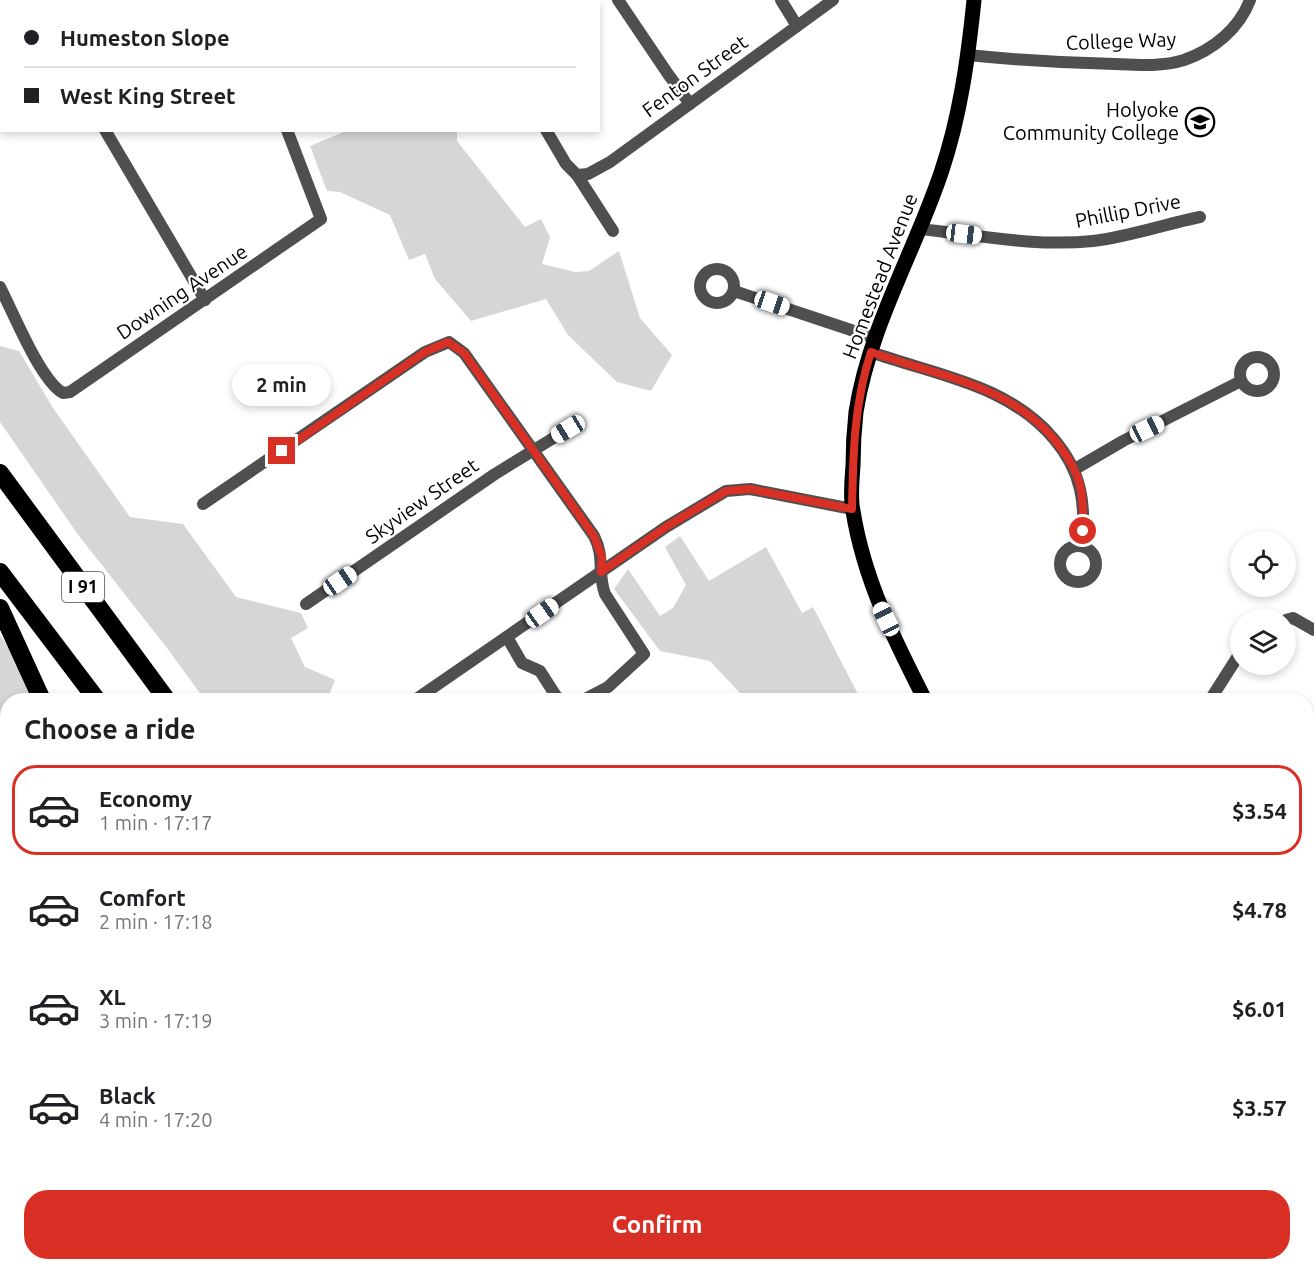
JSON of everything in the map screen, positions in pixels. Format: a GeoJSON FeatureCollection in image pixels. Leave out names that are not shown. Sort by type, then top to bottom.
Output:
{"type":"FeatureCollection","features":[{"type":"Feature","properties":{"kind":"highway","name":"I 91"},"geometry":{"type":"LineString","coordinates":[[0,473],[162,693]]}},
{"type":"Feature","properties":{"kind":"highway"},"geometry":{"type":"LineString","coordinates":[[0,572],[92,693]]}},
{"type":"Feature","properties":{"kind":"highway"},"geometry":{"type":"LineString","coordinates":[[0,608],[39,693]]}},
{"type":"Feature","properties":{"kind":"main road","name":"Homestead Avenue"},"geometry":{"type":"LineString","coordinates":[[922,693],[876,598],[862,557],[852,509],[853,444],[856,411],[873,345],[920,229],[949,146],[962,92],[974,0]]}},
{"type":"Feature","properties":{"kind":"street"},"geometry":{"type":"LineString","coordinates":[[618,0],[690,104]]}},
{"type":"Feature","properties":{"kind":"street"},"geometry":{"type":"LineString","coordinates":[[781,0],[797,26]]}},
{"type":"Feature","properties":{"kind":"street","name":"Fenton Street"},"geometry":{"type":"LineString","coordinates":[[577,175],[588,174],[600,169],[833,0]]}},
{"type":"Feature","properties":{"kind":"street","name":"College Way"},"geometry":{"type":"LineString","coordinates":[[968,55],[1059,63],[1136,65],[1178,61],[1198,54],[1224,37],[1240,19],[1250,0]]}},
{"type":"Feature","properties":{"kind":"street"},"geometry":{"type":"LineString","coordinates":[[106,132],[205,300]]}},
{"type":"Feature","properties":{"kind":"street","name":"Downing Avenue"},"geometry":{"type":"LineString","coordinates":[[0,287],[39,365],[51,383],[63,393],[70,392],[321,219],[288,132]]}},
{"type":"Feature","properties":{"kind":"street"},"geometry":{"type":"LineString","coordinates":[[547,132],[566,164],[577,175],[613,231]]}},
{"type":"Feature","properties":{"kind":"street","name":"Phillip Drive"},"geometry":{"type":"LineString","coordinates":[[920,229],[1026,241],[1078,242],[1113,237],[1200,217]]}},
{"type":"Feature","properties":{"kind":"street"},"geometry":{"type":"LineString","coordinates":[[734,291],[1008,399],[1029,414],[1048,432],[1075,469],[1083,506],[1082,546]]}},
{"type":"Feature","properties":{"kind":"street"},"geometry":{"type":"LineString","coordinates":[[203,504],[425,352],[438,345],[449,343],[464,353],[594,536],[602,557],[601,572],[605,594],[644,654],[608,687],[596,693]]}},
{"type":"Feature","properties":{"kind":"street"},"geometry":{"type":"LineString","coordinates":[[1075,469],[1123,441],[1241,381]]}},
{"type":"Feature","properties":{"kind":"street","name":"Skyview Street"},"geometry":{"type":"LineString","coordinates":[[306,604],[532,450],[568,429]]}},
{"type":"Feature","properties":{"kind":"street"},"geometry":{"type":"LineString","coordinates":[[425,693],[676,520],[726,491],[750,489],[852,509]]}},
{"type":"Feature","properties":{"kind":"street"},"geometry":{"type":"LineString","coordinates":[[1296,620],[1314,630]]}},
{"type":"Feature","properties":{"kind":"street"},"geometry":{"type":"LineString","coordinates":[[507,637],[522,663],[540,671],[554,693]]}},
{"type":"Feature","properties":{"kind":"street"},"geometry":{"type":"LineString","coordinates":[[1214,693],[1230,668]]}},
{"type":"Feature","properties":{"kind":"shaded area"},"geometry":{"type":"Polygon","coordinates":[[[344,132],[457,132],[457,141],[525,227],[541,219],[550,237],[542,264],[575,272],[589,271],[619,251],[640,318],[672,355],[651,391],[617,382],[568,335],[546,299],[471,321],[435,279],[425,254],[409,260],[390,215],[340,192],[327,191],[310,146],[344,132]]]}},
{"type":"Feature","properties":{"kind":"shaded area"},"geometry":{"type":"Polygon","coordinates":[[[0,346],[19,351],[53,408],[130,517],[183,524],[236,597],[301,613],[308,628],[291,638],[305,667],[335,680],[330,693],[200,693],[79,536],[0,422],[0,346]]]}},
{"type":"Feature","properties":{"kind":"shaded area"},"geometry":{"type":"Polygon","coordinates":[[[680,536],[709,581],[766,547],[802,613],[813,607],[857,693],[740,693],[710,661],[660,651],[614,589],[628,569],[660,616],[673,608],[686,585],[665,547],[680,536]]]}},
{"type":"Feature","properties":{"kind":"shaded area"},"geometry":{"type":"Polygon","coordinates":[[[0,635],[9,648],[31,693],[0,693],[0,635]]]}},
{"type":"Feature","properties":{"kind":"place","name":"Holyoke Community College"},"geometry":{"type":"Point","coordinates":[1200,122]}},
{"type":"Feature","properties":{"kind":"route"},"geometry":{"type":"LineString","coordinates":[[282,451],[425,352],[448,342],[464,353],[594,536],[602,557],[601,572],[706,501],[726,491],[750,489],[852,509],[856,411],[871,352],[936,372],[1008,399],[1039,422],[1056,441],[1075,469],[1083,506],[1083,531]]}}]}
